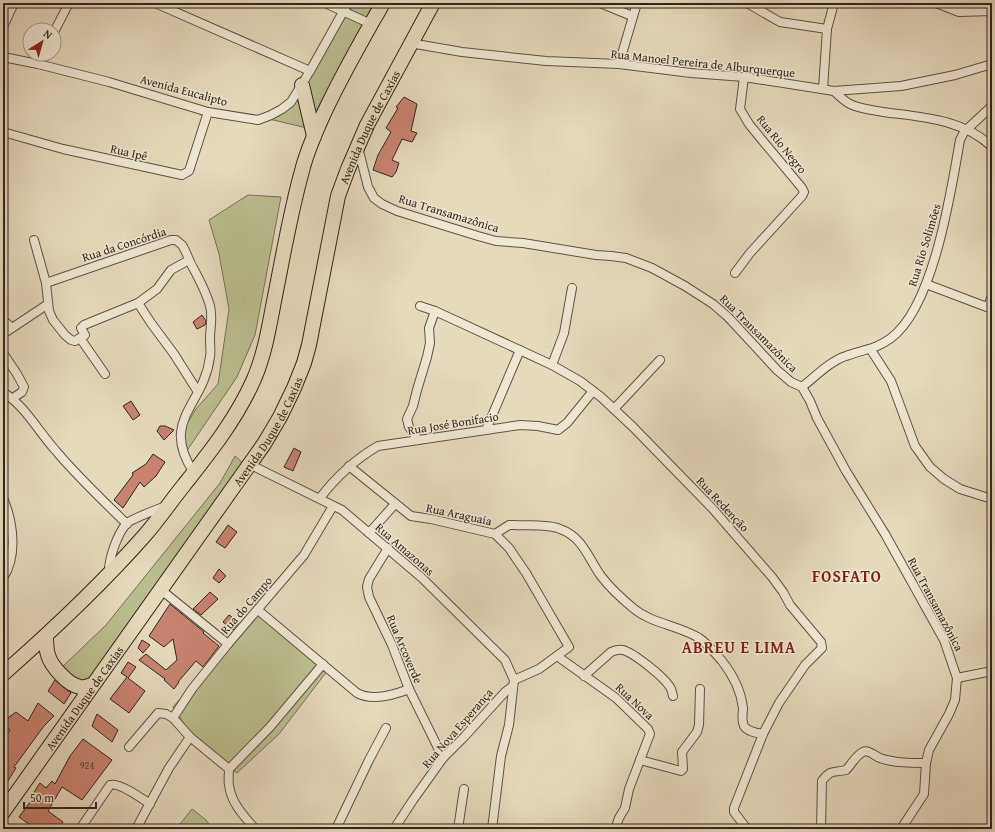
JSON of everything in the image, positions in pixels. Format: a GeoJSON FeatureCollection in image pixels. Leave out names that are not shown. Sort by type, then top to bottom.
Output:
{"type":"FeatureCollection","features":[{"type":"Feature","properties":{"kind":"highway"},"geometry":{"type":"LineString","coordinates":[[3,674],[46,636],[109,574],[146,534],[234,419],[254,381],[267,338],[286,237],[302,168],[333,93],[383,3]]}},
{"type":"Feature","properties":{"kind":"highway","name":"Avenida Duque de Caxias"},"geometry":{"type":"LineString","coordinates":[[3,812],[264,444],[280,417],[294,388],[309,346],[338,196],[367,125],[433,3]]}},
{"type":"Feature","properties":{"kind":"highway"},"geometry":{"type":"LineString","coordinates":[[302,86],[314,136]]}},
{"type":"Feature","properties":{"kind":"highway"},"geometry":{"type":"LineString","coordinates":[[46,636],[48,656],[56,670],[63,677],[80,687],[92,685]]}},
{"type":"Feature","properties":{"kind":"street"},"geometry":{"type":"LineString","coordinates":[[3,27],[14,3]]}},
{"type":"Feature","properties":{"kind":"street"},"geometry":{"type":"LineString","coordinates":[[59,22],[69,3]]}},
{"type":"Feature","properties":{"kind":"street"},"geometry":{"type":"LineString","coordinates":[[155,3],[310,71]]}},
{"type":"Feature","properties":{"kind":"street"},"geometry":{"type":"LineString","coordinates":[[325,3],[371,24]]}},
{"type":"Feature","properties":{"kind":"street","name":"Avenida Eucalipto"},"geometry":{"type":"LineString","coordinates":[[3,57],[38,64],[116,84],[208,112],[258,120],[282,109],[291,102],[302,86],[348,3]]}},
{"type":"Feature","properties":{"kind":"street"},"geometry":{"type":"LineString","coordinates":[[600,3],[632,16]]}},
{"type":"Feature","properties":{"kind":"street"},"geometry":{"type":"LineString","coordinates":[[619,64],[637,3]]}},
{"type":"Feature","properties":{"kind":"street"},"geometry":{"type":"LineString","coordinates":[[747,3],[780,22],[827,29]]}},
{"type":"Feature","properties":{"kind":"street"},"geometry":{"type":"LineString","coordinates":[[823,89],[827,29],[834,3]]}},
{"type":"Feature","properties":{"kind":"street"},"geometry":{"type":"LineString","coordinates":[[936,3],[959,12],[992,11]]}},
{"type":"Feature","properties":{"kind":"street","name":"Rua Manoel Pereira de Alburquerque"},"geometry":{"type":"LineString","coordinates":[[410,44],[462,52],[546,61],[619,64],[690,73],[744,77],[834,91],[901,86],[956,75],[992,64]]}},
{"type":"Feature","properties":{"kind":"street","name":"Rua Rio Negro"},"geometry":{"type":"LineString","coordinates":[[735,273],[750,253],[804,192],[800,185],[749,124],[740,109],[744,77]]}},
{"type":"Feature","properties":{"kind":"street"},"geometry":{"type":"LineString","coordinates":[[834,91],[850,104],[874,110],[939,120],[967,130],[985,140],[992,147]]}},
{"type":"Feature","properties":{"kind":"street","name":"Rua Rio Solimões"},"geometry":{"type":"LineString","coordinates":[[802,387],[828,366],[845,356],[870,350],[882,345],[899,332],[912,313],[926,284],[937,250],[947,210],[960,140],[967,130],[992,106]]}},
{"type":"Feature","properties":{"kind":"street","name":"Rua Ipê"},"geometry":{"type":"LineString","coordinates":[[3,132],[63,149],[182,175],[190,171],[208,112]]}},
{"type":"Feature","properties":{"kind":"street","name":"Rua Transamazônica"},"geometry":{"type":"LineString","coordinates":[[358,145],[368,187],[374,198],[382,204],[404,213],[496,241],[523,243],[596,255],[626,258],[652,268],[685,286],[713,304],[728,317],[777,370],[791,382],[802,387],[846,471],[885,534],[944,640],[957,678],[955,700],[929,750],[926,763],[924,794],[901,829]]}},
{"type":"Feature","properties":{"kind":"street"},"geometry":{"type":"LineString","coordinates":[[34,240],[46,283],[48,304],[53,320],[65,335],[73,341],[85,335],[81,328],[84,325],[138,303],[157,288],[171,270],[189,260]]}},
{"type":"Feature","properties":{"kind":"street","name":"Rua da Concórdia"},"geometry":{"type":"LineString","coordinates":[[46,283],[171,240],[176,240],[182,245],[207,297],[211,307],[212,317],[210,357],[206,374],[183,422],[180,434],[183,452],[187,463],[194,473]]}},
{"type":"Feature","properties":{"kind":"street"},"geometry":{"type":"LineString","coordinates":[[926,284],[990,308],[992,295]]}},
{"type":"Feature","properties":{"kind":"street"},"geometry":{"type":"LineString","coordinates":[[552,365],[564,333],[572,288]]}},
{"type":"Feature","properties":{"kind":"street"},"geometry":{"type":"LineString","coordinates":[[138,303],[150,323],[174,354],[198,392]]}},
{"type":"Feature","properties":{"kind":"street"},"geometry":{"type":"LineString","coordinates":[[3,334],[11,327],[48,304]]}},
{"type":"Feature","properties":{"kind":"street","name":"Rua Redenção"},"geometry":{"type":"LineString","coordinates":[[420,306],[552,365],[580,381],[614,409],[712,508],[772,577],[790,605],[822,644],[820,651],[806,665],[788,689],[763,734],[734,808],[734,812],[747,829]]}},
{"type":"Feature","properties":{"kind":"street"},"geometry":{"type":"LineString","coordinates":[[418,440],[409,427],[407,419],[413,406],[427,357],[430,343],[429,328],[435,312]]}},
{"type":"Feature","properties":{"kind":"street"},"geometry":{"type":"LineString","coordinates":[[3,320],[11,327]]}},
{"type":"Feature","properties":{"kind":"street"},"geometry":{"type":"LineString","coordinates":[[80,338],[105,374]]}},
{"type":"Feature","properties":{"kind":"street"},"geometry":{"type":"LineString","coordinates":[[486,430],[520,350]]}},
{"type":"Feature","properties":{"kind":"street"},"geometry":{"type":"LineString","coordinates":[[870,350],[891,381],[915,446],[930,466],[944,479],[960,489],[992,498]]}},
{"type":"Feature","properties":{"kind":"street"},"geometry":{"type":"LineString","coordinates":[[3,353],[24,387],[22,392],[13,398]]}},
{"type":"Feature","properties":{"kind":"street"},"geometry":{"type":"LineString","coordinates":[[614,409],[660,360]]}},
{"type":"Feature","properties":{"kind":"street","name":"Rua José Bonifacio"},"geometry":{"type":"LineString","coordinates":[[320,498],[340,473],[378,446],[520,425],[538,426],[558,430],[567,423],[592,391]]}},
{"type":"Feature","properties":{"kind":"street"},"geometry":{"type":"LineString","coordinates":[[3,392],[13,398],[77,476],[127,524]]}},
{"type":"Feature","properties":{"kind":"street","name":"Rua Amazonas"},"geometry":{"type":"LineString","coordinates":[[249,464],[342,510],[388,548],[422,578],[505,660],[511,672],[513,683]]}},
{"type":"Feature","properties":{"kind":"street","name":"Rua Araguaia"},"geometry":{"type":"LineString","coordinates":[[349,466],[411,516],[431,519],[495,534],[509,548],[526,573],[569,647]]}},
{"type":"Feature","properties":{"kind":"street"},"geometry":{"type":"LineString","coordinates":[[3,498],[10,517],[12,545],[11,559],[7,572],[3,578]]}},
{"type":"Feature","properties":{"kind":"street"},"geometry":{"type":"LineString","coordinates":[[369,533],[395,504]]}},
{"type":"Feature","properties":{"kind":"street"},"geometry":{"type":"LineString","coordinates":[[109,574],[109,563],[120,535],[127,524],[168,505]]}},
{"type":"Feature","properties":{"kind":"street","name":"Rua do Campo"},"geometry":{"type":"LineString","coordinates":[[173,718],[192,689],[228,644],[304,555],[333,506]]}},
{"type":"Feature","properties":{"kind":"street"},"geometry":{"type":"LineString","coordinates":[[495,534],[509,525],[515,525],[560,528],[571,535],[585,548],[602,577],[634,609],[649,618],[689,633],[711,648],[725,664],[736,682],[743,709],[742,719],[744,726],[750,731],[763,734]]}},
{"type":"Feature","properties":{"kind":"street","name":"Rua Arcoverde"},"geometry":{"type":"LineString","coordinates":[[388,548],[369,579],[367,587],[369,597],[392,645],[409,689],[443,758]]}},
{"type":"Feature","properties":{"kind":"street"},"geometry":{"type":"LineString","coordinates":[[160,589],[228,644]]}},
{"type":"Feature","properties":{"kind":"street"},"geometry":{"type":"LineString","coordinates":[[258,610],[357,693],[361,695],[375,696],[392,695],[409,689]]}},
{"type":"Feature","properties":{"kind":"street","name":"Rua Nova Esperança"},"geometry":{"type":"LineString","coordinates":[[394,829],[443,758],[513,683],[539,669],[569,647]]}},
{"type":"Feature","properties":{"kind":"street"},"geometry":{"type":"LineString","coordinates":[[586,675],[611,652],[615,650],[624,650],[636,657],[663,678],[671,689],[673,696]]}},
{"type":"Feature","properties":{"kind":"street","name":"Rua Nova"},"geometry":{"type":"LineString","coordinates":[[557,656],[586,675],[616,698],[649,731],[650,734],[648,742],[629,789],[628,799],[616,828]]}},
{"type":"Feature","properties":{"kind":"street"},"geometry":{"type":"LineString","coordinates":[[255,829],[236,806],[229,784],[229,769],[270,727],[324,664]]}},
{"type":"Feature","properties":{"kind":"street"},"geometry":{"type":"LineString","coordinates":[[957,678],[992,671]]}},
{"type":"Feature","properties":{"kind":"street"},"geometry":{"type":"LineString","coordinates":[[492,829],[501,756],[509,724],[513,683]]}},
{"type":"Feature","properties":{"kind":"street"},"geometry":{"type":"LineString","coordinates":[[640,760],[681,771],[683,769],[682,752],[697,732],[700,725],[700,689]]}},
{"type":"Feature","properties":{"kind":"street"},"geometry":{"type":"LineString","coordinates":[[129,747],[158,713],[166,714],[173,718],[190,737],[229,769]]}},
{"type":"Feature","properties":{"kind":"street"},"geometry":{"type":"LineString","coordinates":[[336,829],[386,728]]}},
{"type":"Feature","properties":{"kind":"street"},"geometry":{"type":"LineString","coordinates":[[136,829],[169,768],[190,737]]}},
{"type":"Feature","properties":{"kind":"street"},"geometry":{"type":"LineString","coordinates":[[821,829],[822,781],[832,771],[846,770],[863,751],[867,751],[877,757],[890,761],[926,763]]}},
{"type":"Feature","properties":{"kind":"street"},"geometry":{"type":"LineString","coordinates":[[80,829],[110,785],[113,784],[120,786],[150,804]]}},
{"type":"Feature","properties":{"kind":"street"},"geometry":{"type":"LineString","coordinates":[[458,829],[464,788]]}},
{"type":"Feature","properties":{"kind":"green space"},"geometry":{"type":"Polygon","coordinates":[[[354,3],[374,3],[307,128],[269,119],[292,104],[354,3]]]}},
{"type":"Feature","properties":{"kind":"green space"},"geometry":{"type":"Polygon","coordinates":[[[248,195],[281,197],[255,335],[237,377],[186,452],[177,440],[196,409],[218,384],[229,309],[219,254],[209,220],[248,195]]]}},
{"type":"Feature","properties":{"kind":"green space"},"geometry":{"type":"Polygon","coordinates":[[[235,456],[243,463],[118,640],[83,686],[60,669],[106,625],[220,483],[235,456]]]}},
{"type":"Feature","properties":{"kind":"green space"},"geometry":{"type":"Polygon","coordinates":[[[261,608],[331,666],[279,734],[237,773],[192,736],[173,707],[261,608]]]}},
{"type":"Feature","properties":{"kind":"green space"},"geometry":{"type":"Polygon","coordinates":[[[192,809],[206,820],[212,829],[176,829],[192,809]]]}},
{"type":"Feature","properties":{"kind":"building"},"geometry":{"type":"Polygon","coordinates":[[[404,97],[417,104],[411,131],[417,133],[412,142],[402,139],[392,160],[399,163],[396,172],[392,177],[373,170],[378,155],[391,132],[386,128],[398,108],[396,107],[404,97]]]}},
{"type":"Feature","properties":{"kind":"building"},"geometry":{"type":"Polygon","coordinates":[[[202,315],[206,321],[205,325],[197,329],[193,322],[202,315]]]}},
{"type":"Feature","properties":{"kind":"building"},"geometry":{"type":"Polygon","coordinates":[[[131,401],[140,415],[133,420],[123,406],[131,401]]]}},
{"type":"Feature","properties":{"kind":"building"},"geometry":{"type":"Polygon","coordinates":[[[160,426],[165,426],[174,430],[164,440],[157,431],[160,426]]]}},
{"type":"Feature","properties":{"kind":"building"},"geometry":{"type":"Polygon","coordinates":[[[294,448],[301,452],[293,471],[284,467],[294,448]]]}},
{"type":"Feature","properties":{"kind":"building"},"geometry":{"type":"Polygon","coordinates":[[[153,454],[165,462],[156,476],[144,487],[140,482],[123,508],[114,500],[133,475],[132,473],[146,464],[153,454]]]}},
{"type":"Feature","properties":{"kind":"building"},"geometry":{"type":"Polygon","coordinates":[[[228,525],[237,532],[225,548],[216,542],[228,525]]]}},
{"type":"Feature","properties":{"kind":"building"},"geometry":{"type":"Polygon","coordinates":[[[219,569],[226,576],[219,583],[213,578],[219,569]]]}},
{"type":"Feature","properties":{"kind":"building"},"geometry":{"type":"Polygon","coordinates":[[[210,592],[218,599],[201,615],[193,609],[210,592]]]}},
{"type":"Feature","properties":{"kind":"building"},"geometry":{"type":"Polygon","coordinates":[[[170,604],[219,646],[203,667],[196,661],[174,689],[164,680],[165,679],[139,660],[146,654],[166,670],[177,660],[173,639],[164,647],[149,636],[170,604]]]}},
{"type":"Feature","properties":{"kind":"building"},"geometry":{"type":"Polygon","coordinates":[[[229,615],[239,622],[233,630],[223,622],[229,615]]]}},
{"type":"Feature","properties":{"kind":"building"},"geometry":{"type":"Polygon","coordinates":[[[142,640],[150,645],[143,653],[138,648],[142,640]]]}},
{"type":"Feature","properties":{"kind":"building"},"geometry":{"type":"Polygon","coordinates":[[[128,662],[136,667],[128,678],[145,691],[129,713],[110,699],[127,677],[121,673],[128,662]]]}},
{"type":"Feature","properties":{"kind":"building"},"geometry":{"type":"Polygon","coordinates":[[[55,680],[71,693],[64,704],[48,691],[55,680]]]}},
{"type":"Feature","properties":{"kind":"building"},"geometry":{"type":"Polygon","coordinates":[[[38,703],[54,716],[44,726],[14,767],[16,768],[3,789],[3,740],[10,730],[4,725],[9,717],[16,712],[28,721],[38,703]]]}},
{"type":"Feature","properties":{"kind":"building"},"geometry":{"type":"Polygon","coordinates":[[[97,714],[118,730],[112,742],[92,726],[97,714]]]}},
{"type":"Feature","properties":{"kind":"building"},"geometry":{"type":"Polygon","coordinates":[[[83,739],[112,760],[82,800],[62,787],[48,811],[63,822],[59,829],[36,829],[19,817],[36,794],[34,792],[40,783],[46,788],[52,781],[55,784],[70,756],[83,739]]]}},
{"type":"Feature","properties":{"kind":"district","name":"FOSFATO"},"geometry":{"type":"Point","coordinates":[847,576]}},
{"type":"Feature","properties":{"kind":"district","name":"ABREU E LIMA"},"geometry":{"type":"Point","coordinates":[739,647]}}]}
